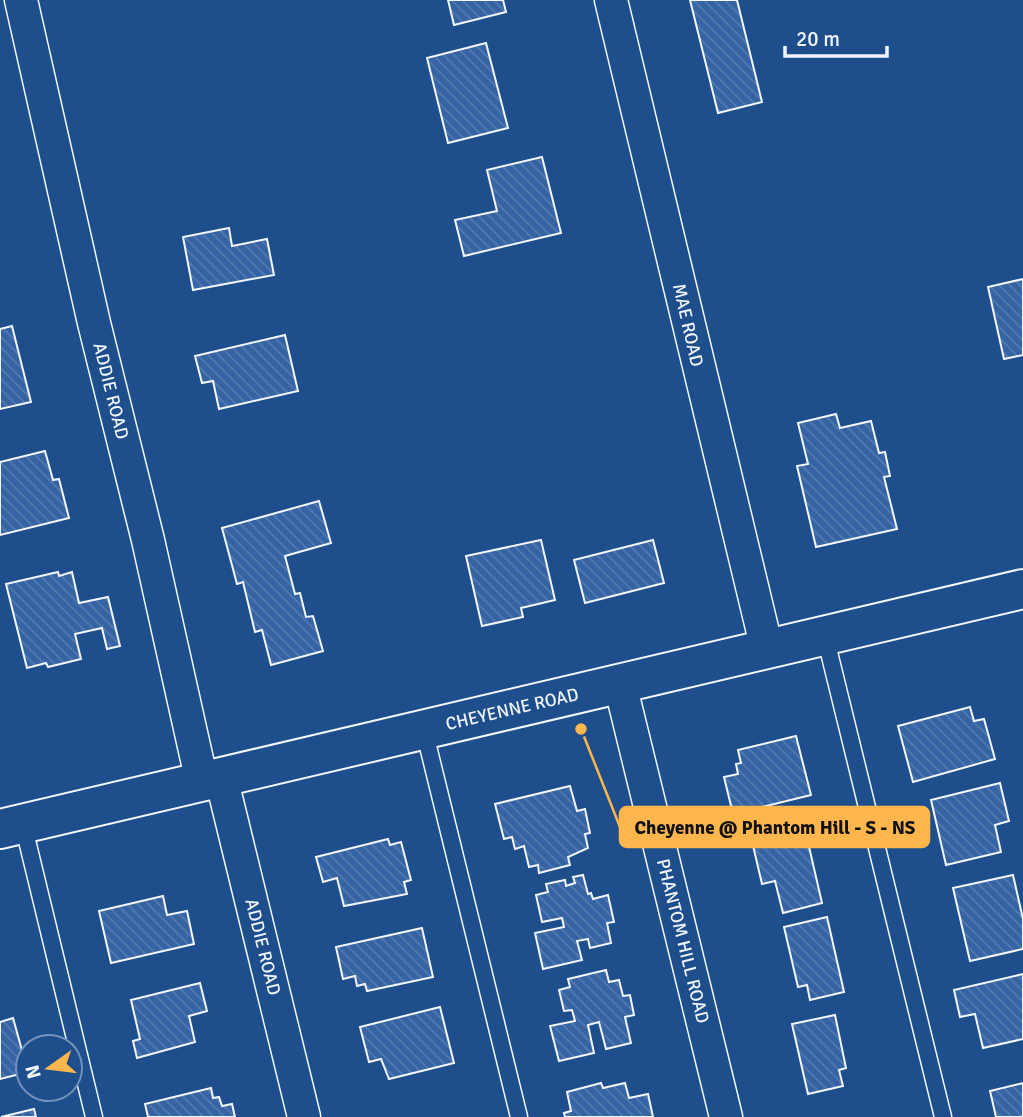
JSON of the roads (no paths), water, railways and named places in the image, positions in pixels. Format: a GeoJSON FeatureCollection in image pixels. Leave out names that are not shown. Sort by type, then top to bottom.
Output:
{"type":"FeatureCollection","features":[{"type":"Feature","properties":{"kind":"street","name":"ADDIE ROAD"},"geometry":{"type":"LineString","coordinates":[[21,0],[94,323],[148,540],[304,1117]]}},
{"type":"Feature","properties":{"kind":"street","name":"MAE ROAD"},"geometry":{"type":"LineString","coordinates":[[611,0],[767,649]]}},
{"type":"Feature","properties":{"kind":"street","name":"CHEYENNE ROAD"},"geometry":{"type":"LineString","coordinates":[[12,827],[1023,589]]}},
{"type":"Feature","properties":{"kind":"street","name":"PHANTOM HILL ROAD"},"geometry":{"type":"LineString","coordinates":[[621,684],[726,1117]]}},
{"type":"Feature","properties":{"kind":"lane"},"geometry":{"type":"LineString","coordinates":[[825,636],[943,1117]]}},
{"type":"Feature","properties":{"kind":"lane"},"geometry":{"type":"LineString","coordinates":[[424,730],[519,1117]]}},
{"type":"Feature","properties":{"kind":"lane"},"geometry":{"type":"LineString","coordinates":[[12,827],[94,1117]]}},
{"type":"Feature","properties":{"kind":"place","name":"Cheyenne @ Phantom Hill - S - NS"},"geometry":{"type":"Point","coordinates":[581,729]}}]}
